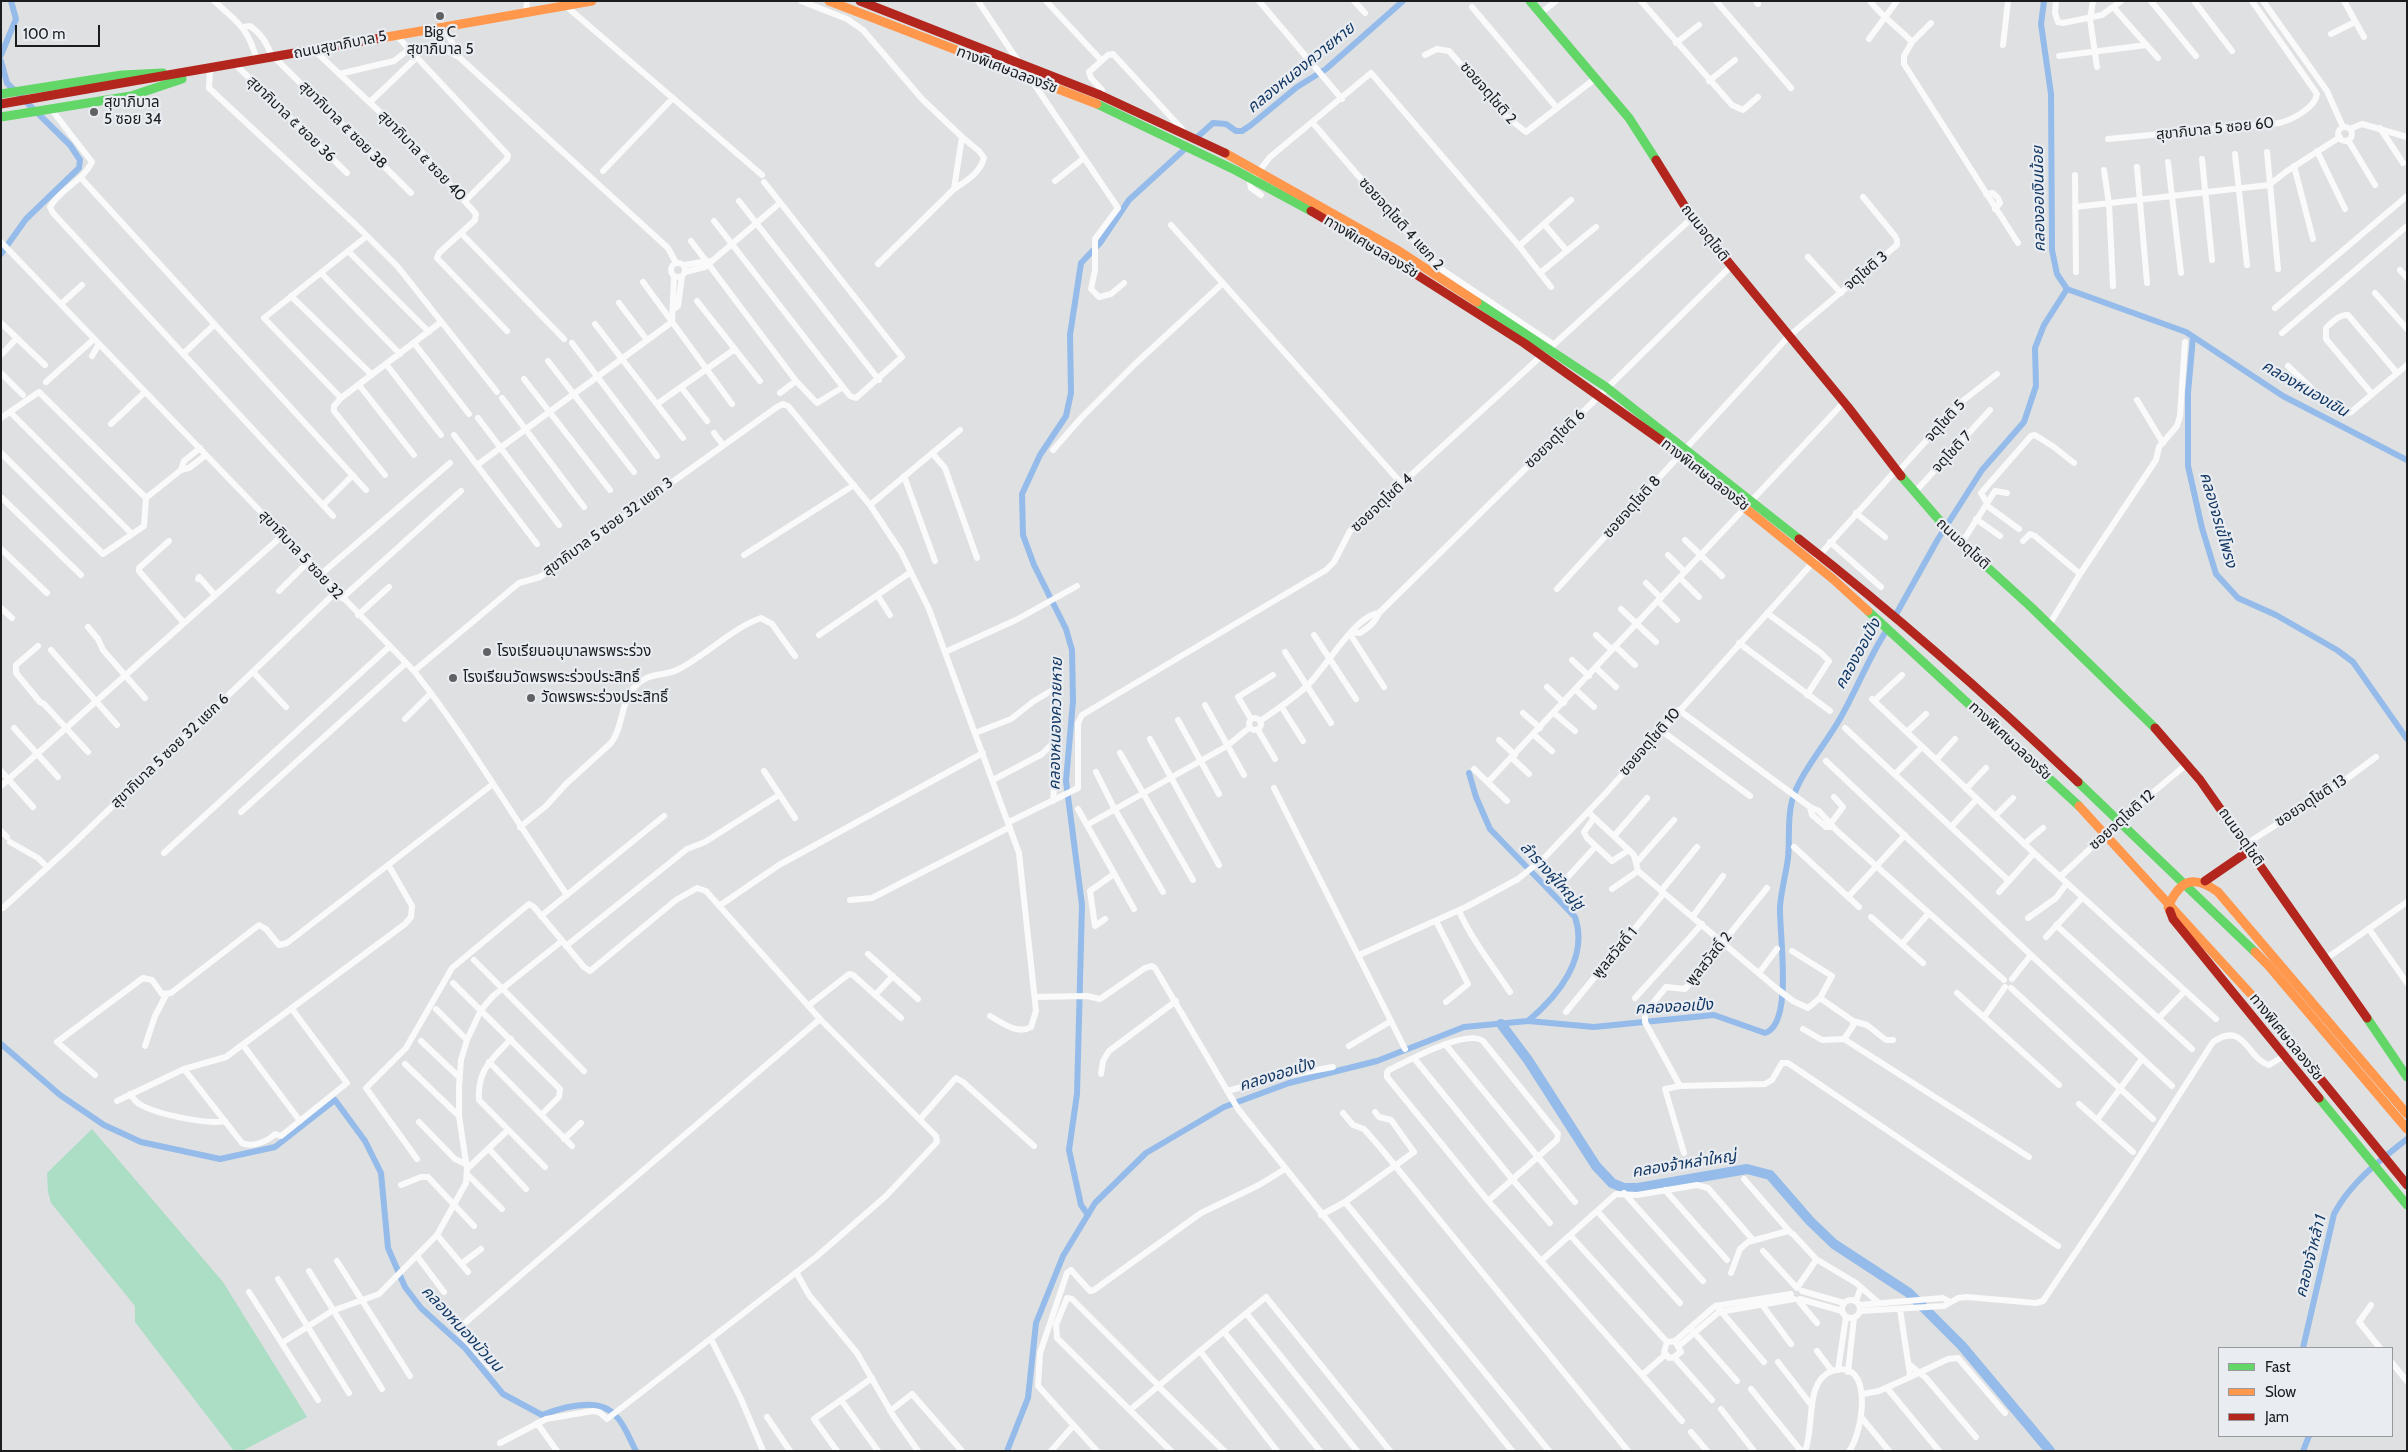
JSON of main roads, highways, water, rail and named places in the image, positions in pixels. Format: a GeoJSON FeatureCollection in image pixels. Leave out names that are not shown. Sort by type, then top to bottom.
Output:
{"type":"FeatureCollection","features":[{"type":"Feature","properties":{"kind":"main road","name":"ถนนสุขาภิบาล 5"},"geometry":{"type":"LineString","coordinates":[[1,104],[208,70],[443,25],[592,1]]}},
{"type":"Feature","properties":{"kind":"main road","name":"ทางพิเศษฉลองรัช"},"geometry":{"type":"LineString","coordinates":[[829,1],[1098,104],[1243,174],[1308,209],[1392,259],[1524,343],[1672,448],[1833,579],[2006,737],[2088,815],[2244,985],[2407,1185]]}},
{"type":"Feature","properties":{"kind":"main road","name":"ทางพิเศษฉลองรัช"},"geometry":{"type":"LineString","coordinates":[[860,1],[1100,95],[1235,158],[1399,251],[1606,387],[1838,569],[2014,721],[2268,965],[2405,1127]]}},
{"type":"Feature","properties":{"kind":"main road","name":"ถนนจตุโชติ"},"geometry":{"type":"LineString","coordinates":[[1530,1],[1636,128],[1692,218],[1844,402],[1936,519],[2154,726],[2187,764],[2327,958],[2407,1076]]}},
{"type":"Feature","properties":{"kind":"main road","name":"ถนนสุขาภิบาล 5"},"geometry":{"type":"LineString","coordinates":[[1,94],[122,75],[208,70]]}},
{"type":"Feature","properties":{"kind":"main road","name":"ถนนสุขาภิบาล 5"},"geometry":{"type":"LineString","coordinates":[[1,118],[131,96],[208,70]]}},
{"type":"Feature","properties":{"kind":"main road"},"geometry":{"type":"LineString","coordinates":[[2206,882],[2248,847]]}},
{"type":"Feature","properties":{"kind":"main road"},"geometry":{"type":"LineString","coordinates":[[2407,1114],[2218,892],[2206,882],[2192,880],[2180,885],[2174,892],[2168,907],[2173,919],[2407,1205]]}},
{"type":"Feature","properties":{"kind":"waterway","name":"คลองหนองบัวมน"},"geometry":{"type":"LineString","coordinates":[[1,55],[16,19],[11,1]]}},
{"type":"Feature","properties":{"kind":"waterway","name":"คลองหนองควายหาย"},"geometry":{"type":"LineString","coordinates":[[1194,140],[1213,123],[1226,124],[1236,131],[1242,131],[1297,87],[1326,69],[1403,1]]}},
{"type":"Feature","properties":{"kind":"waterway","name":"คลองออเงินน้อย"},"geometry":{"type":"LineString","coordinates":[[2044,1],[2041,24],[2051,94],[2052,250],[2057,274],[2067,289],[2186,332],[2283,396],[2407,460]]}},
{"type":"Feature","properties":{"kind":"waterway","name":"คลองหนองบัวมน"},"geometry":{"type":"LineString","coordinates":[[1,61],[7,83],[70,145],[80,160],[79,168],[26,219],[1,254]]}},
{"type":"Feature","properties":{"kind":"waterway","name":"คลองหนองควายหาย"},"geometry":{"type":"LineString","coordinates":[[1088,1215],[1081,1205],[1069,1150],[1077,1094],[1082,905],[1066,781],[1073,701],[1072,650],[1066,629],[1034,565],[1023,535],[1022,494],[1040,455],[1066,416],[1071,393],[1070,335],[1081,263],[1100,243],[1129,200],[1187,147]]}},
{"type":"Feature","properties":{"kind":"waterway","name":"คลองออเป้ง"},"geometry":{"type":"LineString","coordinates":[[1894,618],[1938,539],[1982,470],[2024,422],[2036,386],[2035,348],[2044,325],[2067,289]]}},
{"type":"Feature","properties":{"kind":"waterway","name":"คลองจรเข้โพรง"},"geometry":{"type":"LineString","coordinates":[[2193,337],[2188,393],[2188,466],[2202,528],[2216,574],[2238,598],[2276,615],[2337,650],[2353,662],[2407,739]]}},
{"type":"Feature","properties":{"kind":"waterway","name":"คลองออเป้ง"},"geometry":{"type":"LineString","coordinates":[[1007,1451],[1028,1398],[1036,1323],[1063,1256],[1095,1203],[1146,1153],[1224,1107],[1289,1083],[1377,1061],[1464,1027],[1528,1021],[1594,1027],[1714,1015],[1765,1033],[1774,1026],[1782,996],[1780,907],[1788,858],[1792,801],[1800,781],[1838,722],[1874,651],[1888,628]]}},
{"type":"Feature","properties":{"kind":"waterway","name":"ลำรางผู้ใหญ่ชู"},"geometry":{"type":"LineString","coordinates":[[1469,773],[1476,797],[1490,829],[1575,917],[1578,947],[1568,975],[1550,1000],[1528,1021]]}},
{"type":"Feature","properties":{"kind":"waterway","name":"คลองจ้าหล่าใหญ่"},"geometry":{"type":"LineString","coordinates":[[1501,1024],[1528,1060],[1596,1166],[1612,1183],[1624,1188],[1638,1188],[1747,1169],[1770,1175],[1810,1221],[1834,1244],[1909,1293],[1962,1346],[2050,1451]]}},
{"type":"Feature","properties":{"kind":"waterway","name":"คลองหนองบัวมน"},"geometry":{"type":"LineString","coordinates":[[1,1044],[60,1095],[104,1125],[141,1142],[220,1159],[275,1147],[335,1100],[365,1141],[381,1173],[388,1248],[405,1287],[421,1308],[465,1348],[503,1394],[542,1415],[580,1405],[600,1406],[616,1416],[636,1451]]}},
{"type":"Feature","properties":{"kind":"waterway","name":"คลองจ้าหล้า 1"},"geometry":{"type":"LineString","coordinates":[[2303,1347],[2334,1214],[2357,1182],[2407,1139]]}},
{"type":"Feature","properties":{"kind":"waterway","name":"คลองจ้าหล้า 1"},"geometry":{"type":"LineString","coordinates":[[2303,1451],[2309,1437]]}},
{"type":"Feature","properties":{"kind":"place","name":"Big C สุขาภิบาล 5"},"geometry":{"type":"Point","coordinates":[440,16]}},
{"type":"Feature","properties":{"kind":"place","name":"สุขาภิบาล 5 ซอย 34"},"geometry":{"type":"Point","coordinates":[94,112]}},
{"type":"Feature","properties":{"kind":"place","name":"โรงเรียนอนุบาลพรพระร่วง"},"geometry":{"type":"Point","coordinates":[487,652]}},
{"type":"Feature","properties":{"kind":"place","name":"โรงเรียนวัดพรพระร่วงประสิทธิ์"},"geometry":{"type":"Point","coordinates":[453,678]}},
{"type":"Feature","properties":{"kind":"place","name":"วัดพรพระร่วงประสิทธิ์"},"geometry":{"type":"Point","coordinates":[531,698]}},
{"type":"Feature","properties":{"kind":"water label","name":"คลองหนองเขิน"},"geometry":{"type":"Point","coordinates":[2305,389]}}]}
